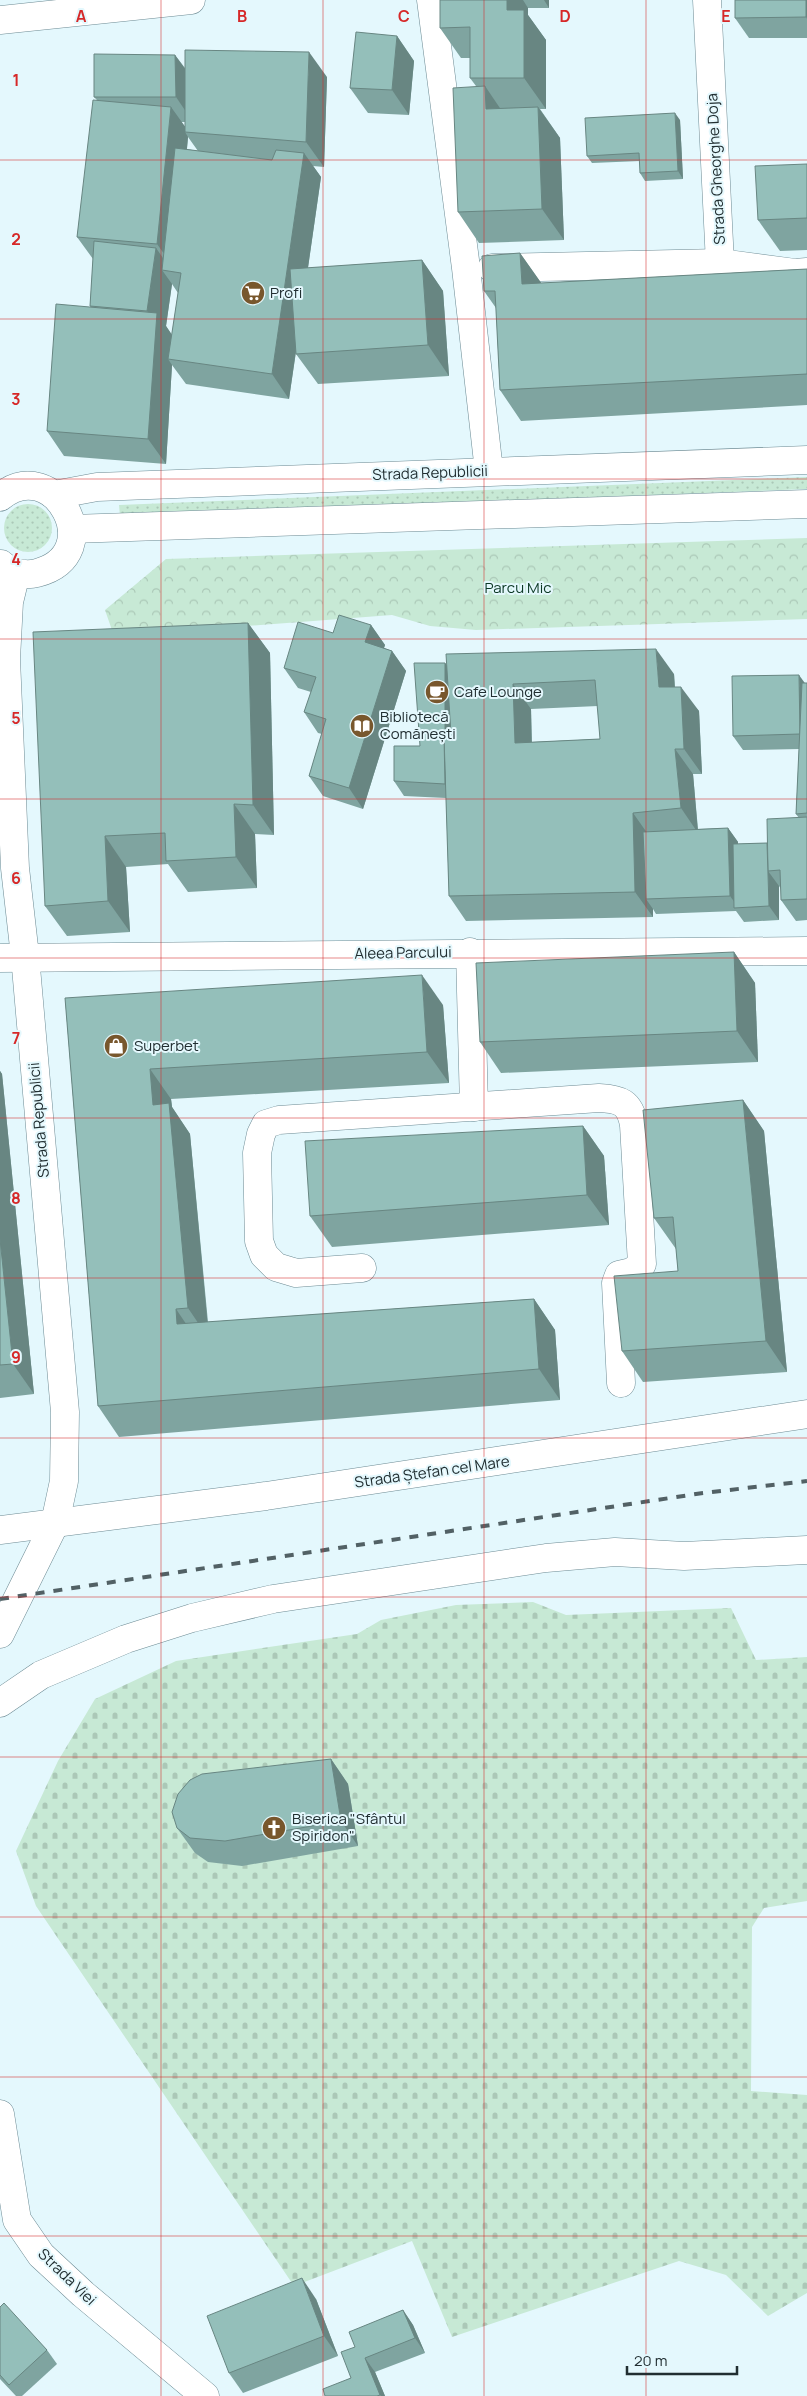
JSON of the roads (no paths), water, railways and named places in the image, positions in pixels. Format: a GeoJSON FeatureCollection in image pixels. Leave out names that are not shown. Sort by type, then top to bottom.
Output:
{"type":"FeatureCollection","features":[{"type":"Feature","properties":{"kind":"street"},"geometry":{"type":"LineString","coordinates":[[0,20],[191,0]]}},
{"type":"Feature","properties":{"kind":"street"},"geometry":{"type":"LineString","coordinates":[[431,0],[466,268],[489,471]]}},
{"type":"Feature","properties":{"kind":"street","name":"Strada Gheorghe Doja"},"geometry":{"type":"LineString","coordinates":[[466,268],[720,264],[707,0]]}},
{"type":"Feature","properties":{"kind":"street"},"geometry":{"type":"LineString","coordinates":[[720,264],[795,273],[807,272]]}},
{"type":"Feature","properties":{"kind":"street","name":"Strada Republicii"},"geometry":{"type":"LineString","coordinates":[[54,495],[97,487],[807,460]]}},
{"type":"Feature","properties":{"kind":"street"},"geometry":{"type":"LineString","coordinates":[[0,497],[17,488],[30,486],[43,488],[63,504],[70,515],[72,528],[71,542],[58,563],[45,571],[31,574],[8,568]]}},
{"type":"Feature","properties":{"kind":"street"},"geometry":{"type":"LineString","coordinates":[[72,528],[807,504]]}},
{"type":"Feature","properties":{"kind":"street","name":"Strada Republicii"},"geometry":{"type":"LineString","coordinates":[[0,1634],[55,1522],[64,1482],[65,1412],[13,957],[15,868],[6,669],[6,627],[9,602],[8,568]]}},
{"type":"Feature","properties":{"kind":"street","name":"Aleea Parcului"},"geometry":{"type":"LineString","coordinates":[[13,957],[470,952],[807,951]]}},
{"type":"Feature","properties":{"kind":"street"},"geometry":{"type":"LineString","coordinates":[[470,952],[474,1107]]}},
{"type":"Feature","properties":{"kind":"street"},"geometry":{"type":"LineString","coordinates":[[362,1268],[296,1273],[276,1267],[264,1255],[259,1241],[257,1153],[260,1134],[266,1124],[279,1120],[599,1098],[620,1101],[632,1113],[642,1264],[632,1272],[619,1275],[616,1283],[621,1383]]}},
{"type":"Feature","properties":{"kind":"street","name":"Strada Ștefan cel Mare"},"geometry":{"type":"LineString","coordinates":[[55,1522],[285,1493],[807,1414]]}},
{"type":"Feature","properties":{"kind":"street"},"geometry":{"type":"LineString","coordinates":[[0,1530],[55,1522]]}},
{"type":"Feature","properties":{"kind":"street"},"geometry":{"type":"LineString","coordinates":[[0,1703],[41,1675],[126,1639],[192,1618],[273,1599],[546,1558],[615,1552],[684,1556],[807,1550]]}},
{"type":"Feature","properties":{"kind":"street","name":"Strada Viei"},"geometry":{"type":"LineString","coordinates":[[0,2114],[17,2220],[41,2255],[83,2294],[205,2396]]}},
{"type":"Feature","properties":{"kind":"railway"},"geometry":{"type":"LineString","coordinates":[[0,1599],[703,1493],[807,1481]]}},
{"type":"Feature","properties":{"kind":"place","name":"Profi"},"geometry":{"type":"Point","coordinates":[253,293]}},
{"type":"Feature","properties":{"kind":"place","name":"Cafe Lounge"},"geometry":{"type":"Point","coordinates":[437,692]}},
{"type":"Feature","properties":{"kind":"place","name":"Bibliotecă Comănești"},"geometry":{"type":"Point","coordinates":[362,726]}},
{"type":"Feature","properties":{"kind":"place","name":"Superbet"},"geometry":{"type":"Point","coordinates":[116,1046]}},
{"type":"Feature","properties":{"kind":"place","name":"Biserica \"Sfântul Spiridon\""},"geometry":{"type":"Point","coordinates":[274,1828]}},
{"type":"Feature","properties":{"kind":"park label","name":"Parcu Mic"},"geometry":{"type":"Point","coordinates":[518,588]}}]}
